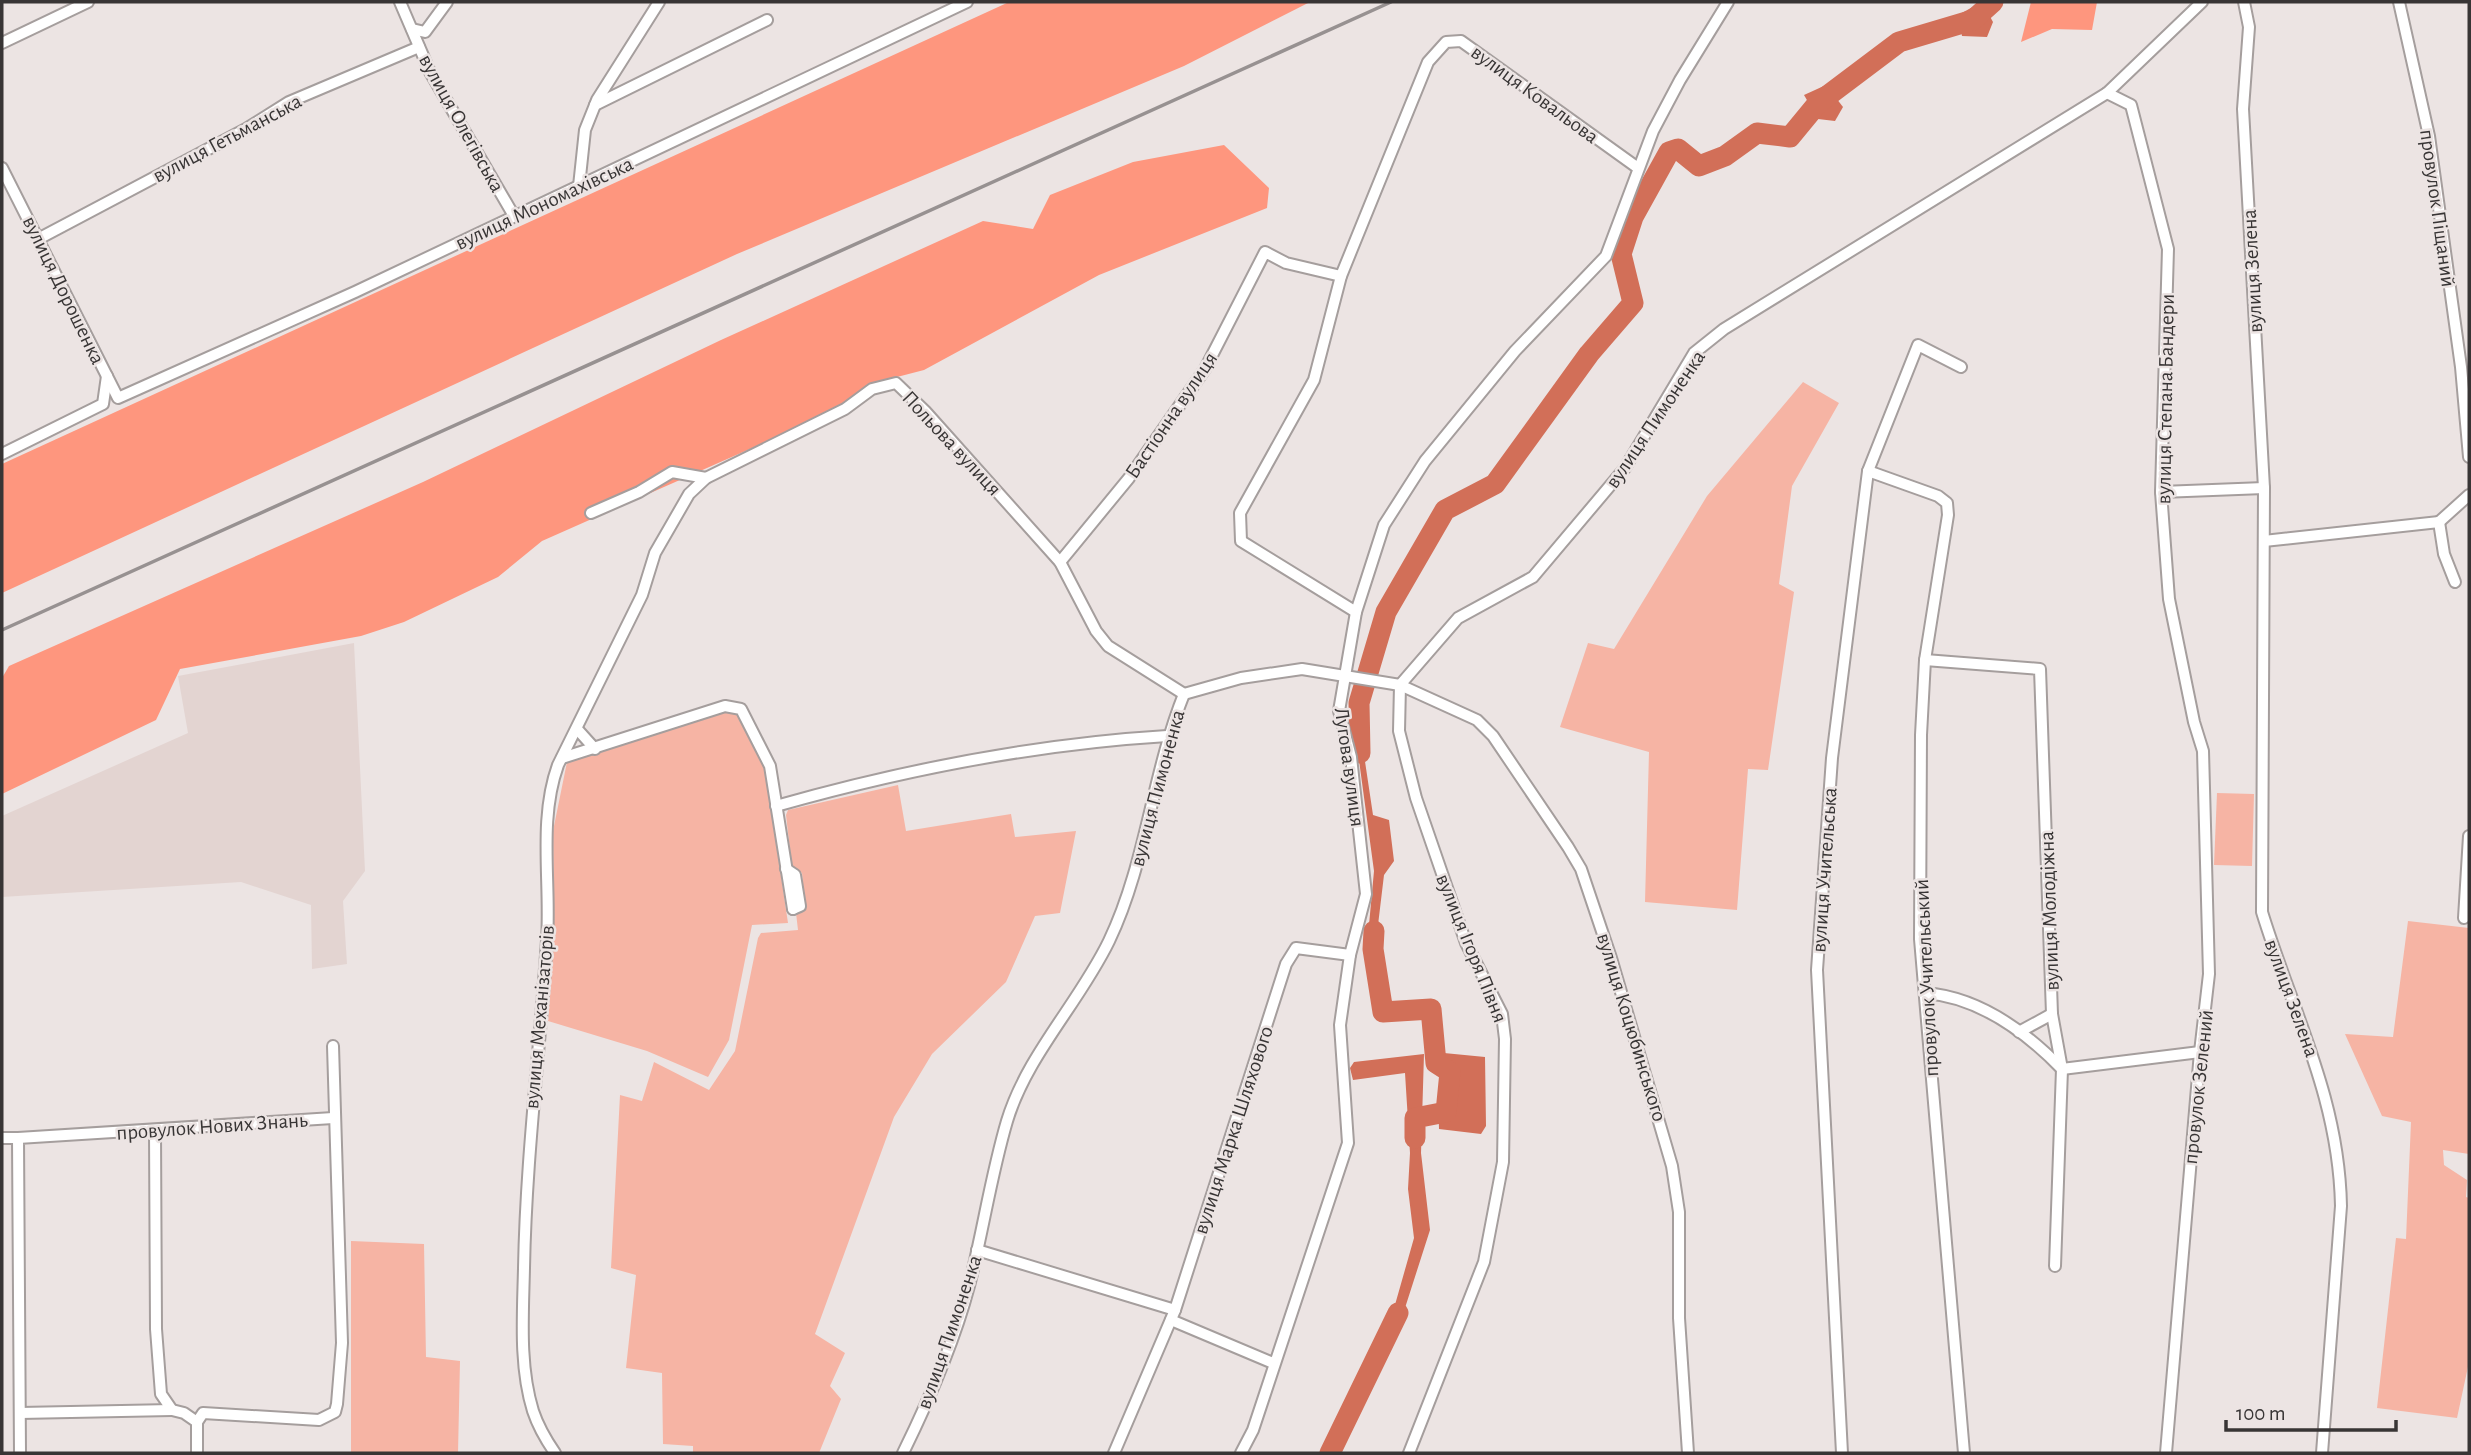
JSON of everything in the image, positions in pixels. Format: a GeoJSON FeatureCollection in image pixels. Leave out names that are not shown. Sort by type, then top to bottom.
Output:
{"type":"FeatureCollection","features":[{"type":"Feature","properties":{"kind":"street"},"geometry":{"type":"LineString","coordinates":[[2,44],[88,2]]}},
{"type":"Feature","properties":{"kind":"street","name":"вулиця Олегівська"},"geometry":{"type":"LineString","coordinates":[[400,2],[430,72],[514,216]]}},
{"type":"Feature","properties":{"kind":"street","name":"вулиця Олегівська"},"geometry":{"type":"LineString","coordinates":[[412,29],[425,32],[447,2]]}},
{"type":"Feature","properties":{"kind":"street"},"geometry":{"type":"LineString","coordinates":[[579,186],[585,130],[595,105],[659,2]]}},
{"type":"Feature","properties":{"kind":"street","name":"вулиця Мономахівська"},"geometry":{"type":"LineString","coordinates":[[118,397],[355,292],[967,2]]}},
{"type":"Feature","properties":{"kind":"street"},"geometry":{"type":"LineString","coordinates":[[1345,674],[1356,612],[1384,525],[1425,461],[1515,351],[1606,256],[1638,168],[1680,80],[1728,2]]}},
{"type":"Feature","properties":{"kind":"street","name":"вулиця Пимоненка"},"geometry":{"type":"LineString","coordinates":[[903,1453],[924,1411],[964,1301],[1007,1120],[1022,1084],[1109,941],[1131,883],[1167,736],[1184,694],[1241,678],[1302,669],[1400,685],[1458,618],[1533,577],[1625,468],[1694,353],[1724,329],[2107,93],[2202,2]]}},
{"type":"Feature","properties":{"kind":"street","name":"вулиця Зелена"},"geometry":{"type":"LineString","coordinates":[[2244,2],[2249,27],[2243,109],[2264,488],[2262,912],[2282,979],[2315,1057],[2340,1166],[2341,1206],[2322,1453]]}},
{"type":"Feature","properties":{"kind":"street","name":"провулок Піщаний"},"geometry":{"type":"LineString","coordinates":[[2399,2],[2429,136],[2461,367],[2469,457]]}},
{"type":"Feature","properties":{"kind":"street"},"geometry":{"type":"LineString","coordinates":[[595,105],[767,20]]}},
{"type":"Feature","properties":{"kind":"street","name":"вулиця Ковальова"},"geometry":{"type":"LineString","coordinates":[[1356,612],[1241,541],[1240,513],[1314,380],[1341,276],[1428,62],[1446,42],[1461,41],[1638,168]]}},
{"type":"Feature","properties":{"kind":"street","name":"вулиця Гетьманська"},"geometry":{"type":"LineString","coordinates":[[40,238],[246,130],[289,102],[419,47]]}},
{"type":"Feature","properties":{"kind":"street","name":"вулиця Степана Бандери"},"geometry":{"type":"LineString","coordinates":[[2107,93],[2131,105],[2168,249],[2161,492],[2169,599],[2194,722]]}},
{"type":"Feature","properties":{"kind":"street","name":"вулиця Дорошенка"},"geometry":{"type":"LineString","coordinates":[[2,168],[40,238],[118,397]]}},
{"type":"Feature","properties":{"kind":"street","name":"Бастіонна вулиця"},"geometry":{"type":"LineString","coordinates":[[1060,562],[1129,478],[1205,369],[1265,252],[1286,263],[1341,276]]}},
{"type":"Feature","properties":{"kind":"street","name":"вулиця Учительська"},"geometry":{"type":"LineString","coordinates":[[1842,1453],[1817,970],[1832,758],[1868,471],[1918,345],[1961,367]]}},
{"type":"Feature","properties":{"kind":"street","name":"вулиця Дорошенка"},"geometry":{"type":"LineString","coordinates":[[2,454],[103,404],[107,375]]}},
{"type":"Feature","properties":{"kind":"street","name":"Польова вулиця"},"geometry":{"type":"LineString","coordinates":[[642,595],[655,553],[689,494],[706,478],[845,409],[872,389],[895,383],[925,411],[1060,562],[1096,631],[1108,646],[1184,694]]}},
{"type":"Feature","properties":{"kind":"street","name":"провулок Учительський"},"geometry":{"type":"LineString","coordinates":[[1868,471],[1938,496],[1947,503],[1948,515],[1925,660],[1921,735],[1920,925],[1964,1453]]}},
{"type":"Feature","properties":{"kind":"street"},"geometry":{"type":"LineString","coordinates":[[591,513],[639,492],[672,472],[706,478]]}},
{"type":"Feature","properties":{"kind":"street"},"geometry":{"type":"LineString","coordinates":[[2161,492],[2264,488]]}},
{"type":"Feature","properties":{"kind":"street"},"geometry":{"type":"LineString","coordinates":[[2263,541],[2439,522],[2469,495]]}},
{"type":"Feature","properties":{"kind":"street"},"geometry":{"type":"LineString","coordinates":[[2439,522],[2444,554],[2455,582]]}},
{"type":"Feature","properties":{"kind":"street","name":"вулиця Механізаторів"},"geometry":{"type":"LineString","coordinates":[[555,1453],[539,1427],[531,1402],[523,1321],[525,1181],[548,936],[548,829],[555,774],[642,595]]}},
{"type":"Feature","properties":{"kind":"street","name":"вулиця Молодіжна"},"geometry":{"type":"LineString","coordinates":[[1925,660],[2040,669],[2052,1014],[2062,1069],[2055,1266]]}},
{"type":"Feature","properties":{"kind":"street","name":"Лугова вулиця"},"geometry":{"type":"LineString","coordinates":[[1345,674],[1339,711],[1351,757],[1366,894],[1350,955]]}},
{"type":"Feature","properties":{"kind":"street","name":"вулиця Ігоря Півня"},"geometry":{"type":"LineString","coordinates":[[1400,685],[1399,731],[1416,799],[1466,943],[1502,1014],[1506,1039],[1503,1162],[1484,1262],[1409,1453]]}},
{"type":"Feature","properties":{"kind":"street","name":"вулиця Коцюбинського"},"geometry":{"type":"LineString","coordinates":[[1400,685],[1477,720],[1493,736],[1581,869],[1634,1032],[1672,1166],[1679,1212],[1679,1318],[1688,1453]]}},
{"type":"Feature","properties":{"kind":"street"},"geometry":{"type":"LineString","coordinates":[[562,758],[731,705],[746,715],[767,757],[786,869]]}},
{"type":"Feature","properties":{"kind":"street","name":"провулок Зелений"},"geometry":{"type":"LineString","coordinates":[[2166,1453],[2209,974],[2203,751],[2194,722]]}},
{"type":"Feature","properties":{"kind":"street"},"geometry":{"type":"LineString","coordinates":[[577,729],[595,749]]}},
{"type":"Feature","properties":{"kind":"street"},"geometry":{"type":"LineString","coordinates":[[776,806],[877,780],[1000,755],[1101,740],[1167,736]]}},
{"type":"Feature","properties":{"kind":"street"},"geometry":{"type":"LineString","coordinates":[[2464,918],[2469,836]]}},
{"type":"Feature","properties":{"kind":"street","name":"вулиця Марка Шляхового"},"geometry":{"type":"LineString","coordinates":[[1114,1453],[1173,1315],[1286,964],[1296,948],[1350,955]]}},
{"type":"Feature","properties":{"kind":"street"},"geometry":{"type":"LineString","coordinates":[[1241,1453],[1253,1430],[1348,1143],[1340,1025],[1350,955]]}},
{"type":"Feature","properties":{"kind":"street"},"geometry":{"type":"LineString","coordinates":[[1925,992],[1948,994],[1971,1002],[2039,1046],[2062,1069],[2200,1052]]}},
{"type":"Feature","properties":{"kind":"street"},"geometry":{"type":"LineString","coordinates":[[2019,1032],[2052,1014]]}},
{"type":"Feature","properties":{"kind":"street","name":"провулок Нових Знань"},"geometry":{"type":"LineString","coordinates":[[197,1422],[203,1413],[212,1412],[319,1420],[335,1412],[342,1343],[340,1238],[333,1118],[333,1046]]}},
{"type":"Feature","properties":{"kind":"street","name":"провулок Нових Знань"},"geometry":{"type":"LineString","coordinates":[[2,1138],[92,1135],[333,1118]]}},
{"type":"Feature","properties":{"kind":"street"},"geometry":{"type":"LineString","coordinates":[[155,1131],[156,1329],[161,1394],[172,1410]]}},
{"type":"Feature","properties":{"kind":"street"},"geometry":{"type":"LineString","coordinates":[[18,1138],[20,1453]]}},
{"type":"Feature","properties":{"kind":"street"},"geometry":{"type":"LineString","coordinates":[[977,1250],[1173,1315],[1273,1363]]}},
{"type":"Feature","properties":{"kind":"street"},"geometry":{"type":"LineString","coordinates":[[20,1413],[172,1410],[184,1413],[197,1422],[197,1453]]}},
{"type":"Feature","properties":{"kind":"shaded area"},"geometry":{"type":"Polygon","coordinates":[[[1009,2],[1310,2],[1184,66],[737,254],[2,593],[2,464],[1009,2]]]}},
{"type":"Feature","properties":{"kind":"shaded area"},"geometry":{"type":"Polygon","coordinates":[[[1982,2],[1993,22],[1987,37],[1962,36],[1958,15],[1982,2]]]}},
{"type":"Feature","properties":{"kind":"shaded area"},"geometry":{"type":"Polygon","coordinates":[[[2031,2],[2097,2],[2092,30],[2052,29],[2021,42],[2031,2]]]}},
{"type":"Feature","properties":{"kind":"shaded area"},"geometry":{"type":"Polygon","coordinates":[[[1826,85],[1843,107],[1835,121],[1818,119],[1804,95],[1826,85]]]}},
{"type":"Feature","properties":{"kind":"shaded area"},"geometry":{"type":"Polygon","coordinates":[[[1224,145],[1269,188],[1267,208],[1099,275],[924,370],[870,384],[831,413],[542,541],[498,577],[404,622],[361,636],[180,669],[156,720],[2,794],[2,678],[9,666],[423,482],[721,340],[983,221],[1033,229],[1050,195],[1133,162],[1224,145]]]}},
{"type":"Feature","properties":{"kind":"shaded area"},"geometry":{"type":"Polygon","coordinates":[[[1803,382],[1839,403],[1792,486],[1779,584],[1794,592],[1768,770],[1748,769],[1737,910],[1645,902],[1649,752],[1560,727],[1588,643],[1614,649],[1707,496],[1803,382]]]}},
{"type":"Feature","properties":{"kind":"shaded area"},"geometry":{"type":"Polygon","coordinates":[[[354,643],[365,871],[343,901],[347,964],[312,969],[311,905],[241,882],[2,897],[2,816],[188,733],[178,676],[354,643]]]}},
{"type":"Feature","properties":{"kind":"shaded area"},"geometry":{"type":"Polygon","coordinates":[[[730,711],[739,715],[764,762],[788,923],[752,925],[729,1040],[708,1077],[647,1051],[548,1021],[554,923],[553,831],[567,762],[730,711]]]}},
{"type":"Feature","properties":{"kind":"shaded area"},"geometry":{"type":"Polygon","coordinates":[[[1353,716],[1360,728],[1373,815],[1389,820],[1394,861],[1384,875],[1378,925],[1383,940],[1381,959],[1366,957],[1374,871],[1353,716]]]}},
{"type":"Feature","properties":{"kind":"shaded area"},"geometry":{"type":"Polygon","coordinates":[[[898,785],[906,831],[1011,814],[1015,837],[1076,831],[1060,913],[1035,916],[1006,982],[932,1054],[894,1117],[815,1334],[845,1353],[830,1386],[841,1399],[819,1453],[693,1453],[693,1446],[663,1444],[662,1373],[626,1368],[636,1275],[611,1268],[620,1095],[642,1101],[654,1062],[709,1090],[735,1051],[758,938],[761,933],[798,930],[796,913],[805,908],[802,873],[792,868],[786,815],[788,810],[898,785]]]}},
{"type":"Feature","properties":{"kind":"shaded area"},"geometry":{"type":"Polygon","coordinates":[[[2217,793],[2254,794],[2252,866],[2214,865],[2217,793]]]}},
{"type":"Feature","properties":{"kind":"shaded area"},"geometry":{"type":"Polygon","coordinates":[[[2408,921],[2469,928],[2469,1154],[2443,1150],[2444,1165],[2467,1180],[2466,1197],[2469,1198],[2469,1362],[2457,1418],[2377,1408],[2396,1238],[2406,1239],[2411,1122],[2382,1116],[2345,1034],[2393,1037],[2408,921]]]}},
{"type":"Feature","properties":{"kind":"shaded area"},"geometry":{"type":"Polygon","coordinates":[[[1444,1053],[1485,1057],[1486,1126],[1481,1134],[1439,1129],[1438,1093],[1444,1085],[1443,1065],[1438,1058],[1444,1053]]]}},
{"type":"Feature","properties":{"kind":"shaded area"},"geometry":{"type":"Polygon","coordinates":[[[1424,1054],[1421,1153],[1430,1230],[1396,1336],[1385,1340],[1414,1238],[1408,1189],[1410,1153],[1405,1073],[1353,1080],[1350,1068],[1354,1062],[1424,1054]]]}},
{"type":"Feature","properties":{"kind":"shaded area"},"geometry":{"type":"Polygon","coordinates":[[[351,1241],[424,1244],[426,1357],[460,1361],[458,1453],[351,1453],[351,1241]]]}},
{"type":"Feature","properties":{"kind":"waterway"},"geometry":{"type":"LineString","coordinates":[[1360,753],[1359,703],[1386,612],[1445,510],[1495,484],[1589,354],[1633,303],[1621,254],[1633,217],[1669,152],[1678,149],[1699,166],[1725,156],[1757,133],[1790,137],[1818,103],[1899,42],[1973,20],[1993,2]]}},
{"type":"Feature","properties":{"kind":"waterway"},"geometry":{"type":"LineString","coordinates":[[1374,931],[1373,949],[1383,1012],[1431,1009],[1436,1063],[1450,1072],[1446,1112],[1415,1118],[1415,1138]]}},
{"type":"Feature","properties":{"kind":"waterway"},"geometry":{"type":"LineString","coordinates":[[1330,1453],[1398,1313]]}},
{"type":"Feature","properties":{"kind":"railway"},"geometry":{"type":"LineString","coordinates":[[2,630],[1391,2]]}}]}
